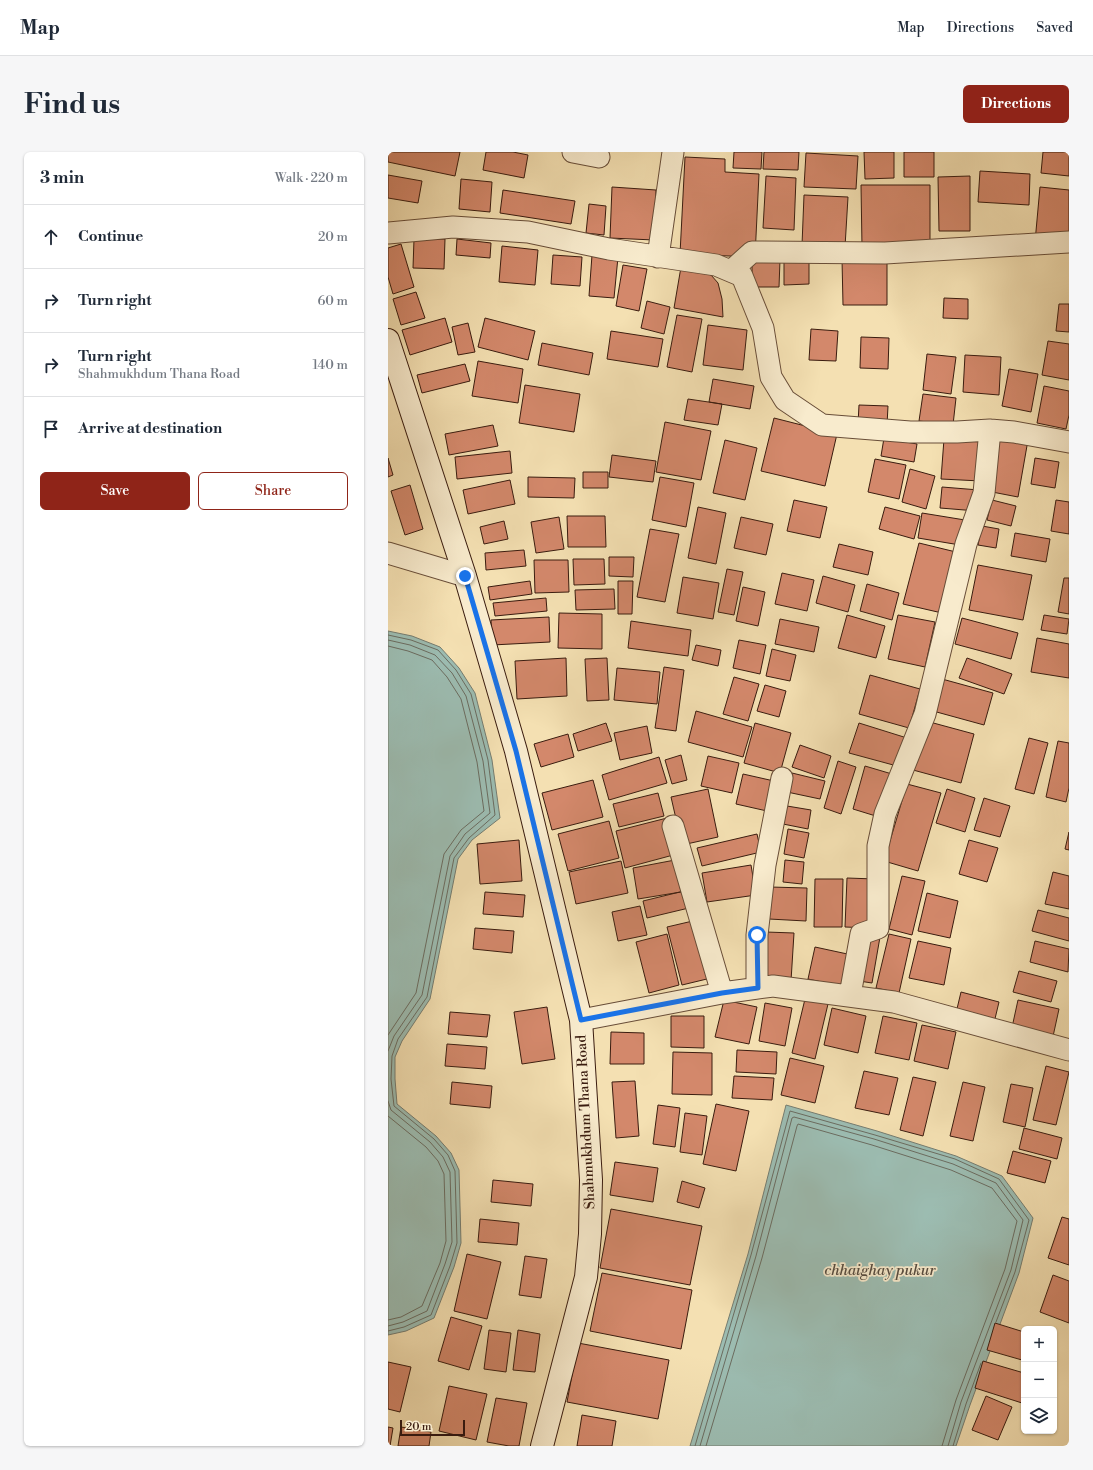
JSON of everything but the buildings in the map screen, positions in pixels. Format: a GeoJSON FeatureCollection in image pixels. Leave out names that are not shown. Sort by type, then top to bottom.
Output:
{"type":"FeatureCollection","features":[{"type":"Feature","properties":{"kind":"main road","name":"Shahmukhdum Thana Road"},"geometry":{"type":"LineString","coordinates":[[388,340],[465,576],[516,751],[581,1020],[591,1180],[590,1234],[586,1277],[542,1446]]}},
{"type":"Feature","properties":{"kind":"street"},"geometry":{"type":"LineString","coordinates":[[573,152],[599,157]]}},
{"type":"Feature","properties":{"kind":"street"},"geometry":{"type":"LineString","coordinates":[[658,256],[673,152]]}},
{"type":"Feature","properties":{"kind":"street"},"geometry":{"type":"LineString","coordinates":[[388,233],[453,228],[528,232],[609,249],[716,265],[742,276],[763,328],[771,377],[785,400],[822,425],[910,432],[990,430],[1014,432],[1069,442]]}},
{"type":"Feature","properties":{"kind":"street"},"geometry":{"type":"LineString","coordinates":[[731,271],[752,252],[885,253],[1069,242]]}},
{"type":"Feature","properties":{"kind":"street"},"geometry":{"type":"LineString","coordinates":[[850,995],[861,934],[878,928],[878,846],[885,814],[925,714],[966,544],[984,493],[990,430]]}},
{"type":"Feature","properties":{"kind":"street"},"geometry":{"type":"LineString","coordinates":[[388,553],[465,576]]}},
{"type":"Feature","properties":{"kind":"street"},"geometry":{"type":"LineString","coordinates":[[758,988],[757,935],[765,865],[782,778]]}},
{"type":"Feature","properties":{"kind":"street"},"geometry":{"type":"LineString","coordinates":[[673,826],[722,993]]}},
{"type":"Feature","properties":{"kind":"street"},"geometry":{"type":"LineString","coordinates":[[581,1020],[722,993],[773,986],[894,1002],[1069,1050]]}},
{"type":"Feature","properties":{"kind":"water"},"geometry":{"type":"Polygon","coordinates":[[[388,631],[412,636],[440,647],[459,668],[475,693],[492,760],[500,818],[472,840],[458,859],[430,999],[402,1041],[395,1057],[397,1104],[436,1136],[451,1153],[459,1170],[461,1243],[454,1267],[434,1318],[406,1331],[388,1335],[388,631]]]}},
{"type":"Feature","properties":{"kind":"water","name":"chhaighay pukur"},"geometry":{"type":"Polygon","coordinates":[[[786,1105],[877,1131],[956,1156],[1002,1176],[1033,1218],[1019,1273],[956,1446],[690,1446],[748,1254],[786,1105]]]}},
{"type":"Feature","properties":{"kind":"route"},"geometry":{"type":"LineString","coordinates":[[465,576],[516,751],[581,1020],[722,993],[758,988],[757,935]]}}]}
